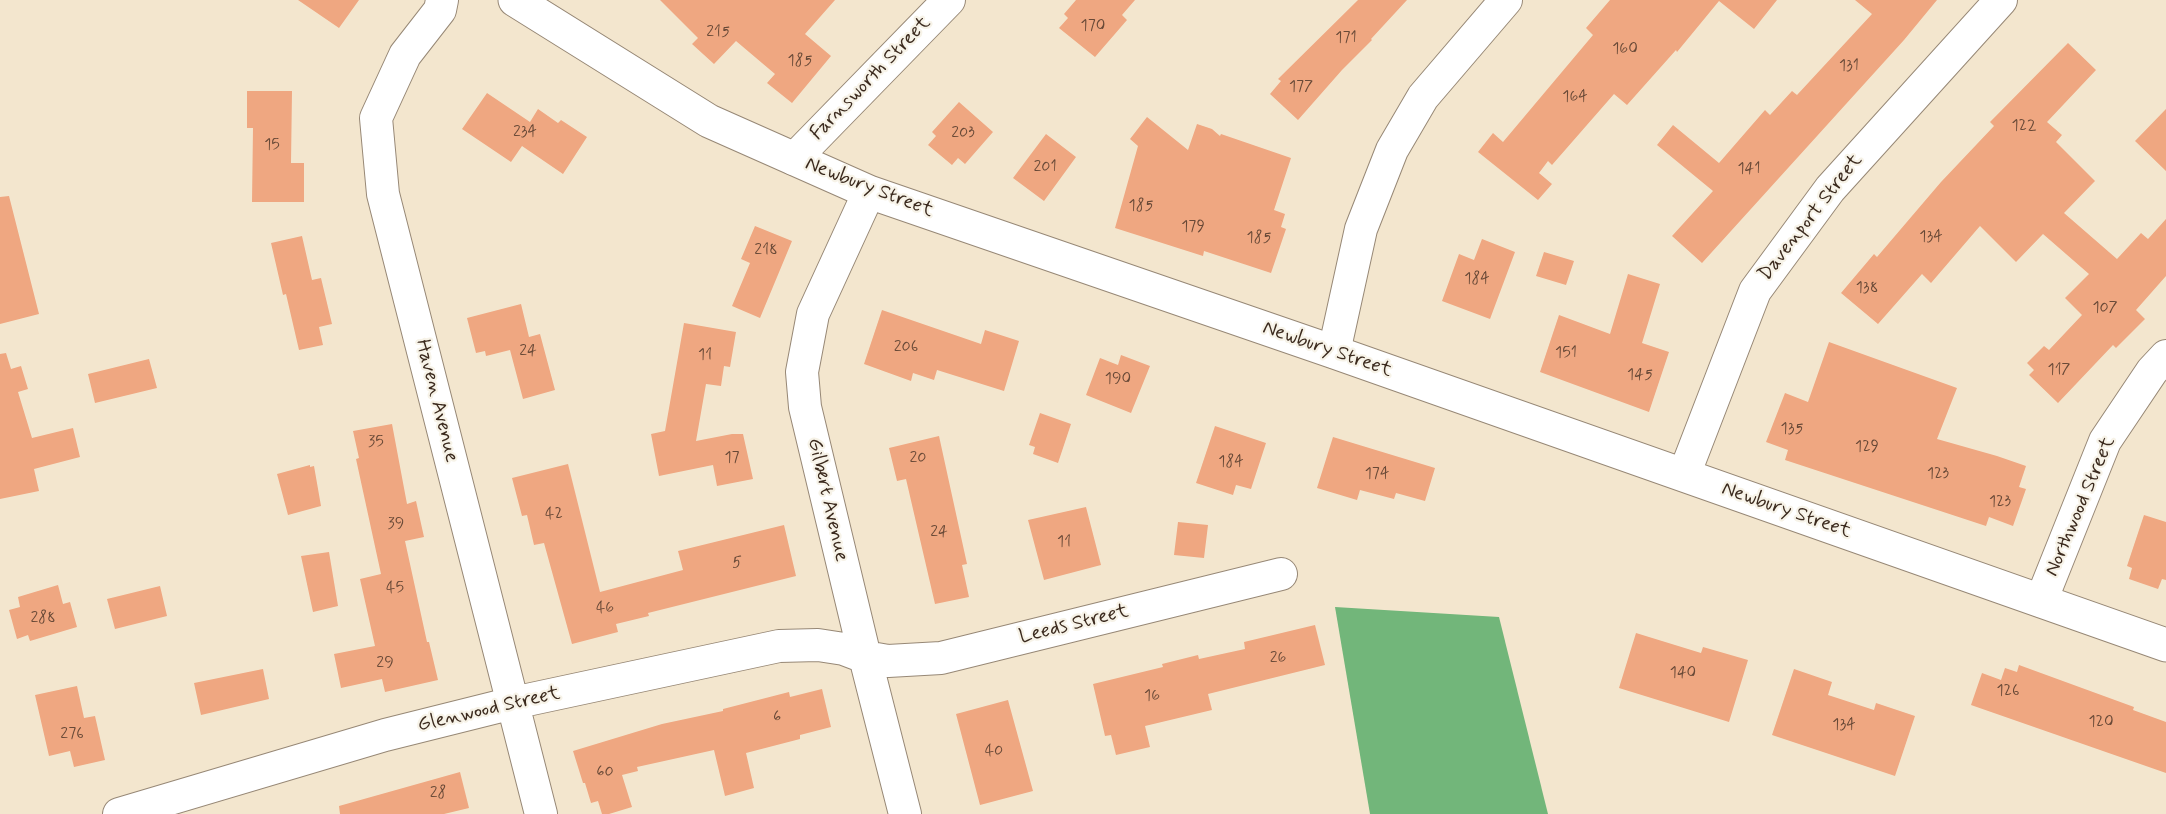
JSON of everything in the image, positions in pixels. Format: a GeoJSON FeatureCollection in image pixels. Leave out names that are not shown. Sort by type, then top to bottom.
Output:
{"type":"FeatureCollection","features":[{"type":"Feature","properties":{"kind":"street","name":"Haven Avenue"},"geometry":{"type":"LineString","coordinates":[[442,0],[440,10],[405,55],[376,118],[383,194],[542,814]]}},
{"type":"Feature","properties":{"kind":"street","name":"Newbury Street"},"geometry":{"type":"LineString","coordinates":[[515,0],[709,121],[869,192],[1334,352],[2166,645]]}},
{"type":"Feature","properties":{"kind":"street","name":"Farnsworth Street"},"geometry":{"type":"LineString","coordinates":[[794,159],[949,0]]}},
{"type":"Feature","properties":{"kind":"street"},"geometry":{"type":"LineString","coordinates":[[1334,352],[1361,229],[1392,150],[1423,97],[1506,0]]}},
{"type":"Feature","properties":{"kind":"street","name":"Davenport Street"},"geometry":{"type":"LineString","coordinates":[[1684,475],[1755,291],[1830,189],[2001,0]]}},
{"type":"Feature","properties":{"kind":"street","name":"Gilbert Avenue"},"geometry":{"type":"LineString","coordinates":[[869,192],[813,314],[802,372],[805,407],[904,814]]}},
{"type":"Feature","properties":{"kind":"street","name":"Northwood Street"},"geometry":{"type":"LineString","coordinates":[[2041,601],[2105,441],[2152,371],[2166,356]]}},
{"type":"Feature","properties":{"kind":"street","name":"Leeds Street"},"geometry":{"type":"LineString","coordinates":[[865,657],[888,661],[940,658],[1281,574]]}},
{"type":"Feature","properties":{"kind":"street","name":"Glenwood Street"},"geometry":{"type":"LineString","coordinates":[[118,814],[385,735],[513,703],[779,646],[826,646],[844,649],[865,657]]}},
{"type":"Feature","properties":{"kind":"green space"},"geometry":{"type":"Polygon","coordinates":[[[1335,607],[1499,617],[1548,814],[1370,814],[1335,607]]]}},
{"type":"Feature","properties":{"kind":"building"},"geometry":{"type":"Polygon","coordinates":[[[298,0],[359,0],[339,28],[298,0]]]}},
{"type":"Feature","properties":{"kind":"building"},"geometry":{"type":"Polygon","coordinates":[[[660,0],[835,0],[805,34],[831,56],[792,103],[767,83],[775,74],[736,41],[714,64],[692,44],[698,38],[660,0]]]}},
{"type":"Feature","properties":{"kind":"building"},"geometry":{"type":"Polygon","coordinates":[[[1076,0],[1135,0],[1122,15],[1127,20],[1095,57],[1059,28],[1068,18],[1064,14],[1076,0]]]}},
{"type":"Feature","properties":{"kind":"building"},"geometry":{"type":"Polygon","coordinates":[[[1358,0],[1407,0],[1298,120],[1270,94],[1281,81],[1278,79],[1358,0]]]}},
{"type":"Feature","properties":{"kind":"building"},"geometry":{"type":"Polygon","coordinates":[[[1610,0],[1777,0],[1754,29],[1719,1],[1677,52],[1676,50],[1627,105],[1614,94],[1552,165],[1548,161],[1539,173],[1552,184],[1538,200],[1478,152],[1493,133],[1503,142],[1593,35],[1586,28],[1610,0]]]}},
{"type":"Feature","properties":{"kind":"building"},"geometry":{"type":"Polygon","coordinates":[[[1855,0],[1937,0],[1904,40],[1702,263],[1672,236],[1713,191],[1657,145],[1673,125],[1719,163],[1765,110],[1770,115],[1792,91],[1797,95],[1872,14],[1855,0]]]}},
{"type":"Feature","properties":{"kind":"building"},"geometry":{"type":"Polygon","coordinates":[[[2068,43],[2096,70],[2047,122],[2062,135],[2056,142],[2095,181],[2064,213],[2117,259],[2141,233],[2148,239],[2166,219],[2166,276],[2136,310],[2145,319],[2116,348],[2113,345],[2058,403],[2029,375],[2034,370],[2027,363],[2044,346],[2049,350],[2082,315],[2065,298],[2089,274],[2043,234],[2016,262],[1980,226],[1931,283],[1922,274],[1878,324],[1841,293],[1874,254],[1877,257],[1941,182],[1994,126],[1990,122],[2068,43]]]}},
{"type":"Feature","properties":{"kind":"building"},"geometry":{"type":"Polygon","coordinates":[[[247,91],[292,91],[291,163],[304,163],[304,202],[252,202],[253,128],[247,128],[247,91]]]}},
{"type":"Feature","properties":{"kind":"building"},"geometry":{"type":"Polygon","coordinates":[[[487,93],[530,122],[538,109],[558,123],[561,120],[587,137],[563,174],[522,146],[511,162],[462,129],[487,93]]]}},
{"type":"Feature","properties":{"kind":"building"},"geometry":{"type":"Polygon","coordinates":[[[959,102],[993,132],[965,164],[958,158],[952,165],[928,145],[936,136],[932,132],[959,102]]]}},
{"type":"Feature","properties":{"kind":"building"},"geometry":{"type":"Polygon","coordinates":[[[2166,109],[2166,171],[2135,141],[2166,109]]]}},
{"type":"Feature","properties":{"kind":"building"},"geometry":{"type":"Polygon","coordinates":[[[1147,117],[1188,150],[1197,124],[1212,129],[1220,136],[1221,134],[1291,158],[1274,210],[1285,214],[1281,227],[1286,229],[1271,273],[1204,251],[1203,256],[1115,228],[1138,146],[1130,139],[1147,117]]]}},
{"type":"Feature","properties":{"kind":"building"},"geometry":{"type":"Polygon","coordinates":[[[1046,134],[1076,157],[1044,201],[1013,178],[1046,134]]]}},
{"type":"Feature","properties":{"kind":"building"},"geometry":{"type":"Polygon","coordinates":[[[9,196],[39,314],[0,324],[0,197],[9,196]]]}},
{"type":"Feature","properties":{"kind":"building"},"geometry":{"type":"Polygon","coordinates":[[[755,226],[792,241],[760,318],[732,306],[750,263],[741,259],[755,226]]]}},
{"type":"Feature","properties":{"kind":"building"},"geometry":{"type":"Polygon","coordinates":[[[302,236],[312,280],[321,278],[332,324],[319,327],[323,345],[299,350],[271,243],[302,236]]]}},
{"type":"Feature","properties":{"kind":"building"},"geometry":{"type":"Polygon","coordinates":[[[1482,239],[1515,252],[1490,319],[1442,301],[1459,254],[1474,260],[1482,239]]]}},
{"type":"Feature","properties":{"kind":"building"},"geometry":{"type":"Polygon","coordinates":[[[1544,252],[1574,261],[1566,285],[1536,276],[1544,252]]]}},
{"type":"Feature","properties":{"kind":"building"},"geometry":{"type":"Polygon","coordinates":[[[1628,274],[1660,284],[1642,343],[1669,352],[1649,412],[1540,372],[1559,315],[1610,334],[1628,274]]]}},
{"type":"Feature","properties":{"kind":"building"},"geometry":{"type":"Polygon","coordinates":[[[521,304],[529,337],[540,334],[555,390],[523,399],[510,350],[486,356],[485,351],[476,353],[467,318],[521,304]]]}},
{"type":"Feature","properties":{"kind":"building"},"geometry":{"type":"Polygon","coordinates":[[[882,310],[981,344],[985,330],[1019,341],[1004,391],[937,370],[934,380],[913,373],[911,381],[864,364],[882,310]]]}},
{"type":"Feature","properties":{"kind":"building"},"geometry":{"type":"Polygon","coordinates":[[[684,323],[736,332],[730,367],[724,366],[721,386],[706,384],[696,441],[743,434],[753,479],[717,486],[713,465],[659,476],[651,434],[665,431],[684,323]]]}},
{"type":"Feature","properties":{"kind":"building"},"geometry":{"type":"Polygon","coordinates":[[[1829,342],[1957,388],[1937,439],[2026,466],[2019,487],[2026,489],[2013,526],[1989,517],[1986,526],[1785,460],[1788,450],[1766,442],[1785,393],[1808,402],[1829,342]]]}},
{"type":"Feature","properties":{"kind":"building"},"geometry":{"type":"Polygon","coordinates":[[[6,353],[11,369],[21,366],[28,389],[18,392],[32,438],[73,428],[80,457],[34,469],[39,491],[0,499],[0,354],[6,353]]]}},
{"type":"Feature","properties":{"kind":"building"},"geometry":{"type":"Polygon","coordinates":[[[1121,355],[1150,366],[1131,413],[1086,395],[1100,358],[1118,365],[1121,355]]]}},
{"type":"Feature","properties":{"kind":"building"},"geometry":{"type":"Polygon","coordinates":[[[149,359],[157,388],[95,403],[88,374],[149,359]]]}},
{"type":"Feature","properties":{"kind":"building"},"geometry":{"type":"Polygon","coordinates":[[[1040,413],[1071,424],[1058,463],[1033,454],[1035,447],[1029,445],[1040,413]]]}},
{"type":"Feature","properties":{"kind":"building"},"geometry":{"type":"Polygon","coordinates":[[[392,424],[407,504],[416,501],[424,537],[405,541],[427,642],[429,642],[438,680],[385,692],[382,679],[341,688],[334,654],[375,646],[360,579],[381,574],[356,459],[359,458],[353,431],[392,424]]]}},
{"type":"Feature","properties":{"kind":"building"},"geometry":{"type":"Polygon","coordinates":[[[1215,426],[1266,443],[1251,489],[1236,485],[1233,495],[1196,483],[1215,426]]]}},
{"type":"Feature","properties":{"kind":"building"},"geometry":{"type":"Polygon","coordinates":[[[939,436],[967,564],[962,565],[969,597],[935,604],[906,479],[897,481],[889,448],[939,436]]]}},
{"type":"Feature","properties":{"kind":"building"},"geometry":{"type":"Polygon","coordinates":[[[1333,437],[1435,468],[1425,501],[1396,493],[1394,499],[1360,490],[1357,500],[1317,488],[1333,437]]]}},
{"type":"Feature","properties":{"kind":"building"},"geometry":{"type":"Polygon","coordinates":[[[568,464],[600,592],[683,570],[678,551],[784,525],[796,576],[648,613],[649,616],[616,624],[618,632],[572,644],[544,543],[534,545],[527,515],[522,516],[512,478],[568,464]]]}},
{"type":"Feature","properties":{"kind":"building"},"geometry":{"type":"Polygon","coordinates":[[[310,465],[310,467],[314,466],[321,506],[288,515],[277,474],[310,465]]]}},
{"type":"Feature","properties":{"kind":"building"},"geometry":{"type":"Polygon","coordinates":[[[1086,507],[1101,565],[1044,580],[1028,520],[1086,507]]]}},
{"type":"Feature","properties":{"kind":"building"},"geometry":{"type":"Polygon","coordinates":[[[2144,515],[2166,522],[2166,580],[2162,579],[2158,589],[2129,579],[2132,568],[2127,566],[2144,515]]]}},
{"type":"Feature","properties":{"kind":"building"},"geometry":{"type":"Polygon","coordinates":[[[1178,522],[1208,525],[1204,558],[1174,555],[1178,522]]]}},
{"type":"Feature","properties":{"kind":"building"},"geometry":{"type":"Polygon","coordinates":[[[329,552],[338,606],[313,612],[301,556],[329,552]]]}},
{"type":"Feature","properties":{"kind":"building"},"geometry":{"type":"Polygon","coordinates":[[[58,585],[63,604],[70,602],[77,627],[30,641],[28,635],[17,639],[9,610],[20,607],[18,597],[58,585]]]}},
{"type":"Feature","properties":{"kind":"building"},"geometry":{"type":"Polygon","coordinates":[[[160,586],[167,616],[115,629],[107,599],[160,586]]]}},
{"type":"Feature","properties":{"kind":"building"},"geometry":{"type":"Polygon","coordinates":[[[1315,625],[1325,665],[1208,694],[1212,710],[1145,726],[1150,747],[1116,755],[1111,735],[1105,736],[1093,684],[1163,667],[1162,664],[1198,655],[1199,659],[1245,649],[1244,642],[1315,625]]]}},
{"type":"Feature","properties":{"kind":"building"},"geometry":{"type":"Polygon","coordinates":[[[1636,633],[1701,653],[1703,647],[1748,660],[1729,722],[1619,688],[1636,633]]]}},
{"type":"Feature","properties":{"kind":"building"},"geometry":{"type":"Polygon","coordinates":[[[2019,665],[2134,707],[2133,710],[2166,722],[2166,773],[1971,705],[1982,673],[2001,680],[2005,668],[2017,672],[2019,665]]]}},
{"type":"Feature","properties":{"kind":"building"},"geometry":{"type":"Polygon","coordinates":[[[263,669],[269,699],[201,715],[194,683],[263,669]]]}},
{"type":"Feature","properties":{"kind":"building"},"geometry":{"type":"Polygon","coordinates":[[[1794,669],[1832,682],[1828,695],[1874,710],[1876,703],[1915,716],[1895,776],[1772,735],[1794,669]]]}},
{"type":"Feature","properties":{"kind":"building"},"geometry":{"type":"Polygon","coordinates":[[[77,686],[84,718],[95,716],[105,760],[74,767],[70,751],[49,756],[35,695],[77,686]]]}},
{"type":"Feature","properties":{"kind":"building"},"geometry":{"type":"Polygon","coordinates":[[[822,689],[831,727],[800,735],[800,739],[746,753],[754,788],[725,796],[714,750],[637,767],[638,771],[622,775],[632,807],[602,814],[598,801],[591,803],[573,751],[662,724],[723,711],[723,709],[789,692],[790,697],[822,689]]]}},
{"type":"Feature","properties":{"kind":"building"},"geometry":{"type":"Polygon","coordinates":[[[1008,700],[1033,791],[980,805],[956,714],[1008,700]]]}},
{"type":"Feature","properties":{"kind":"building"},"geometry":{"type":"Polygon","coordinates":[[[460,772],[469,808],[444,814],[340,814],[339,806],[460,772]]]}}]}
